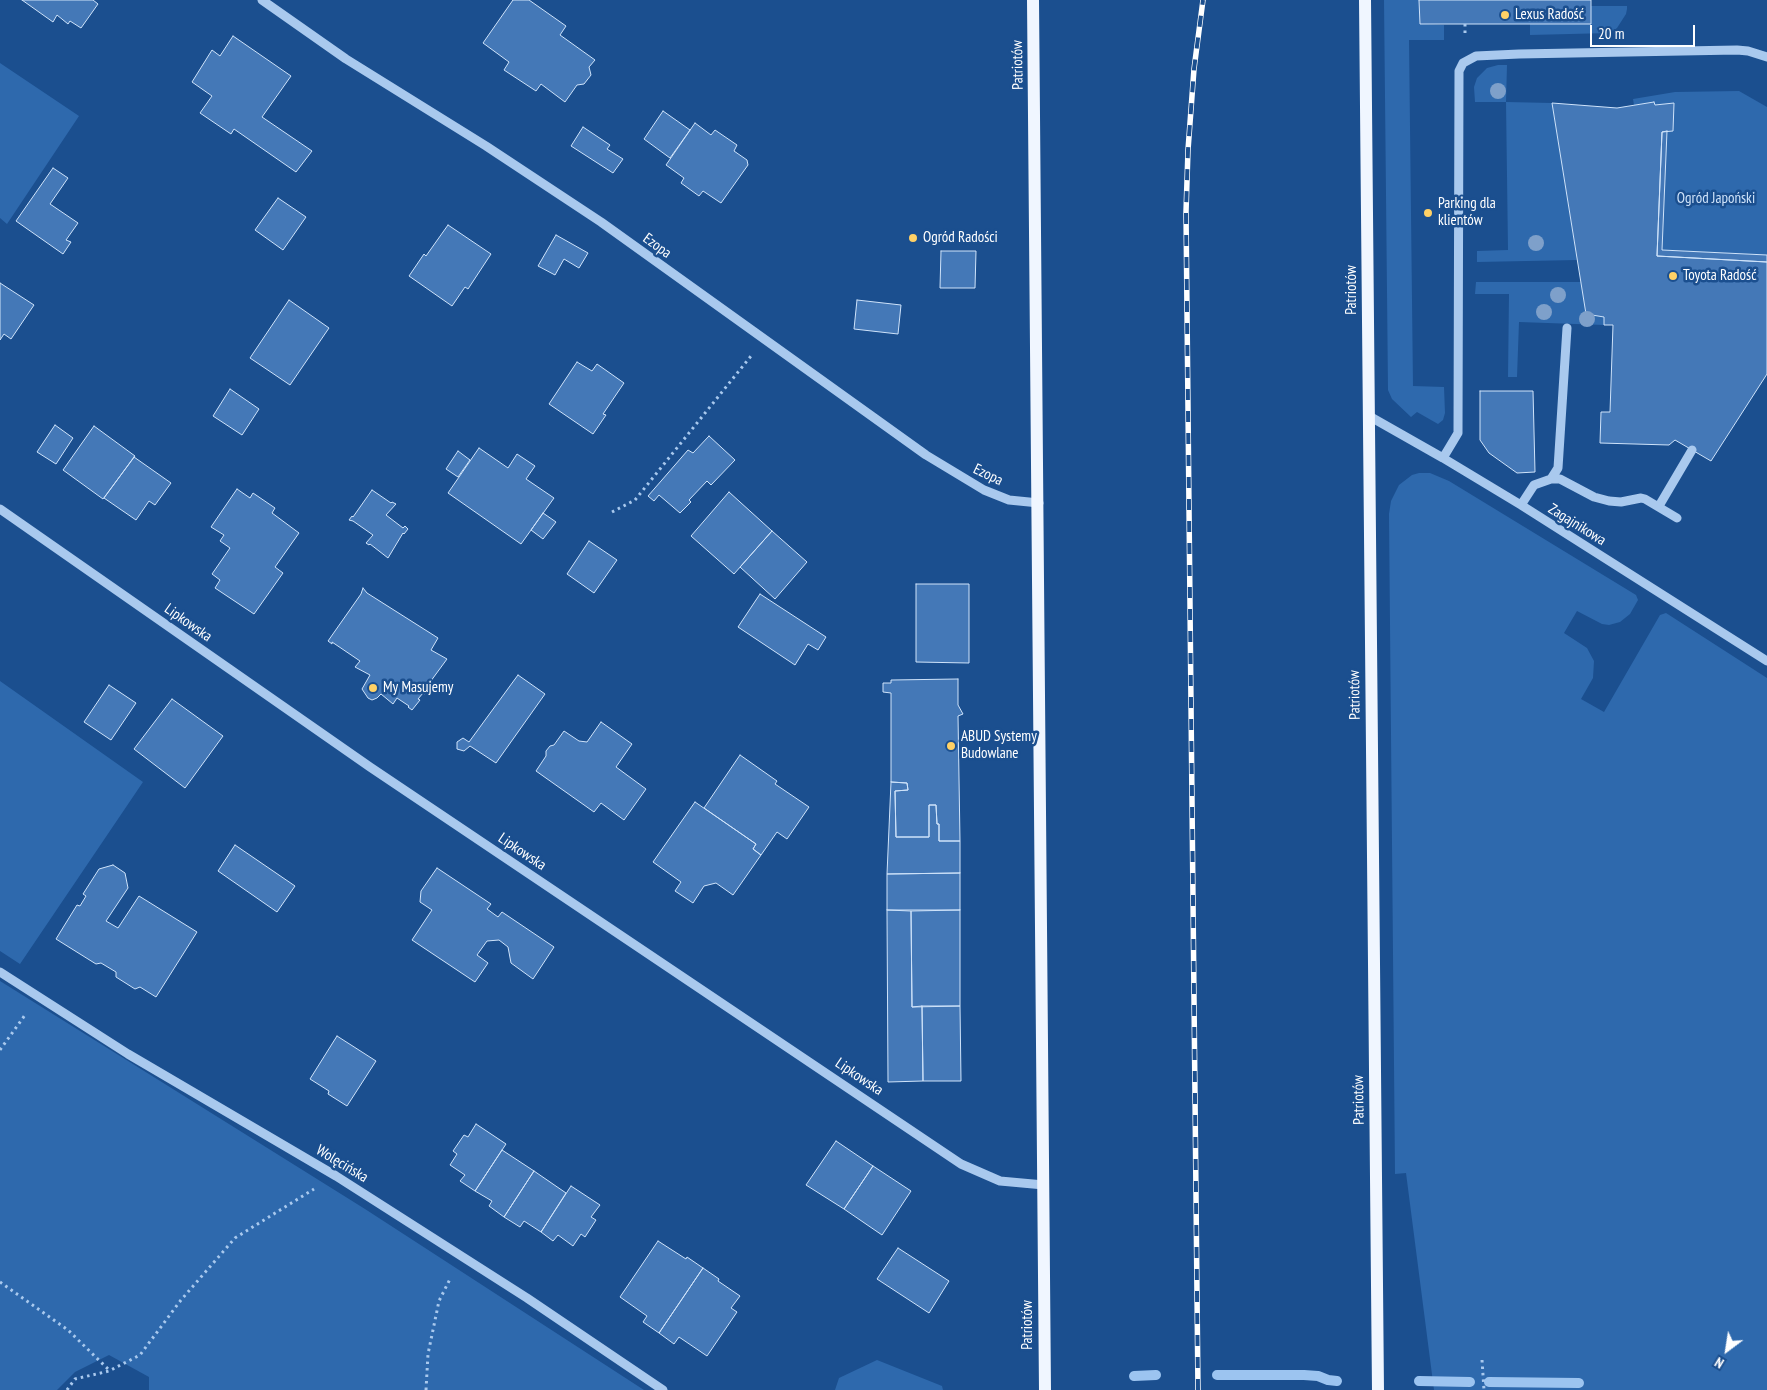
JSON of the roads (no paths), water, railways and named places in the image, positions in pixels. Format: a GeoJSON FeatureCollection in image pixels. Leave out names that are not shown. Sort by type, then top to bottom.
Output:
{"type":"FeatureCollection","features":[{"type":"Feature","properties":{"kind":"main road","name":"Patriotów"},"geometry":{"type":"LineString","coordinates":[[1033,0],[1039,504],[1045,1390]]}},
{"type":"Feature","properties":{"kind":"main road","name":"Patriotów"},"geometry":{"type":"LineString","coordinates":[[1365,0],[1378,1390]]}},
{"type":"Feature","properties":{"kind":"street","name":"Ezopa"},"geometry":{"type":"LineString","coordinates":[[262,0],[346,59],[486,146],[601,222],[763,340],[926,455],[984,490],[1008,500],[1039,504]]}},
{"type":"Feature","properties":{"kind":"street"},"geometry":{"type":"LineString","coordinates":[[1443,458],[1458,433],[1459,71],[1463,63],[1469,58],[1476,56],[1519,54],[1737,50],[1748,51],[1767,57]]}},
{"type":"Feature","properties":{"kind":"street"},"geometry":{"type":"LineString","coordinates":[[1551,479],[1558,468],[1559,460],[1567,328]]}},
{"type":"Feature","properties":{"kind":"street","name":"Zagajnikowa"},"geometry":{"type":"LineString","coordinates":[[1369,416],[1443,458],[1521,506],[1767,661]]}},
{"type":"Feature","properties":{"kind":"street"},"geometry":{"type":"LineString","coordinates":[[1658,506],[1692,450]]}},
{"type":"Feature","properties":{"kind":"street"},"geometry":{"type":"LineString","coordinates":[[1521,506],[1534,484],[1555,478],[1568,482],[1578,490],[1594,497],[1621,502],[1641,498],[1677,518]]}},
{"type":"Feature","properties":{"kind":"street","name":"Lipkowska"},"geometry":{"type":"LineString","coordinates":[[0,509],[370,767],[962,1164],[1000,1181],[1044,1184]]}},
{"type":"Feature","properties":{"kind":"street","name":"Wolęcińska"},"geometry":{"type":"LineString","coordinates":[[0,972],[128,1054],[336,1176],[462,1256],[663,1390]]}},
{"type":"Feature","properties":{"kind":"waterway"},"geometry":{"type":"LineString","coordinates":[[1134,1376],[1156,1375]]}},
{"type":"Feature","properties":{"kind":"waterway"},"geometry":{"type":"LineString","coordinates":[[1217,1375],[1304,1375],[1318,1376],[1337,1381]]}},
{"type":"Feature","properties":{"kind":"waterway"},"geometry":{"type":"LineString","coordinates":[[1419,1381],[1470,1382]]}},
{"type":"Feature","properties":{"kind":"waterway"},"geometry":{"type":"LineString","coordinates":[[1489,1382],[1579,1383]]}},
{"type":"Feature","properties":{"kind":"railway"},"geometry":{"type":"LineString","coordinates":[[1198,1390],[1186,212],[1194,69],[1203,0]]}},
{"type":"Feature","properties":{"kind":"place","name":"Lexus Radość"},"geometry":{"type":"Point","coordinates":[1505,15]}},
{"type":"Feature","properties":{"kind":"place","name":"Parking dla klientów"},"geometry":{"type":"Point","coordinates":[1428,213]}},
{"type":"Feature","properties":{"kind":"place","name":"Ogród Radości"},"geometry":{"type":"Point","coordinates":[913,238]}},
{"type":"Feature","properties":{"kind":"place","name":"Toyota Radość"},"geometry":{"type":"Point","coordinates":[1673,276]}},
{"type":"Feature","properties":{"kind":"place","name":"My Masujemy"},"geometry":{"type":"Point","coordinates":[373,688]}},
{"type":"Feature","properties":{"kind":"place","name":"ABUD Systemy Budowlane"},"geometry":{"type":"Point","coordinates":[951,746]}},
{"type":"Feature","properties":{"kind":"park label","name":"Ogród Japoński"},"geometry":{"type":"Point","coordinates":[1716,199]}}]}
